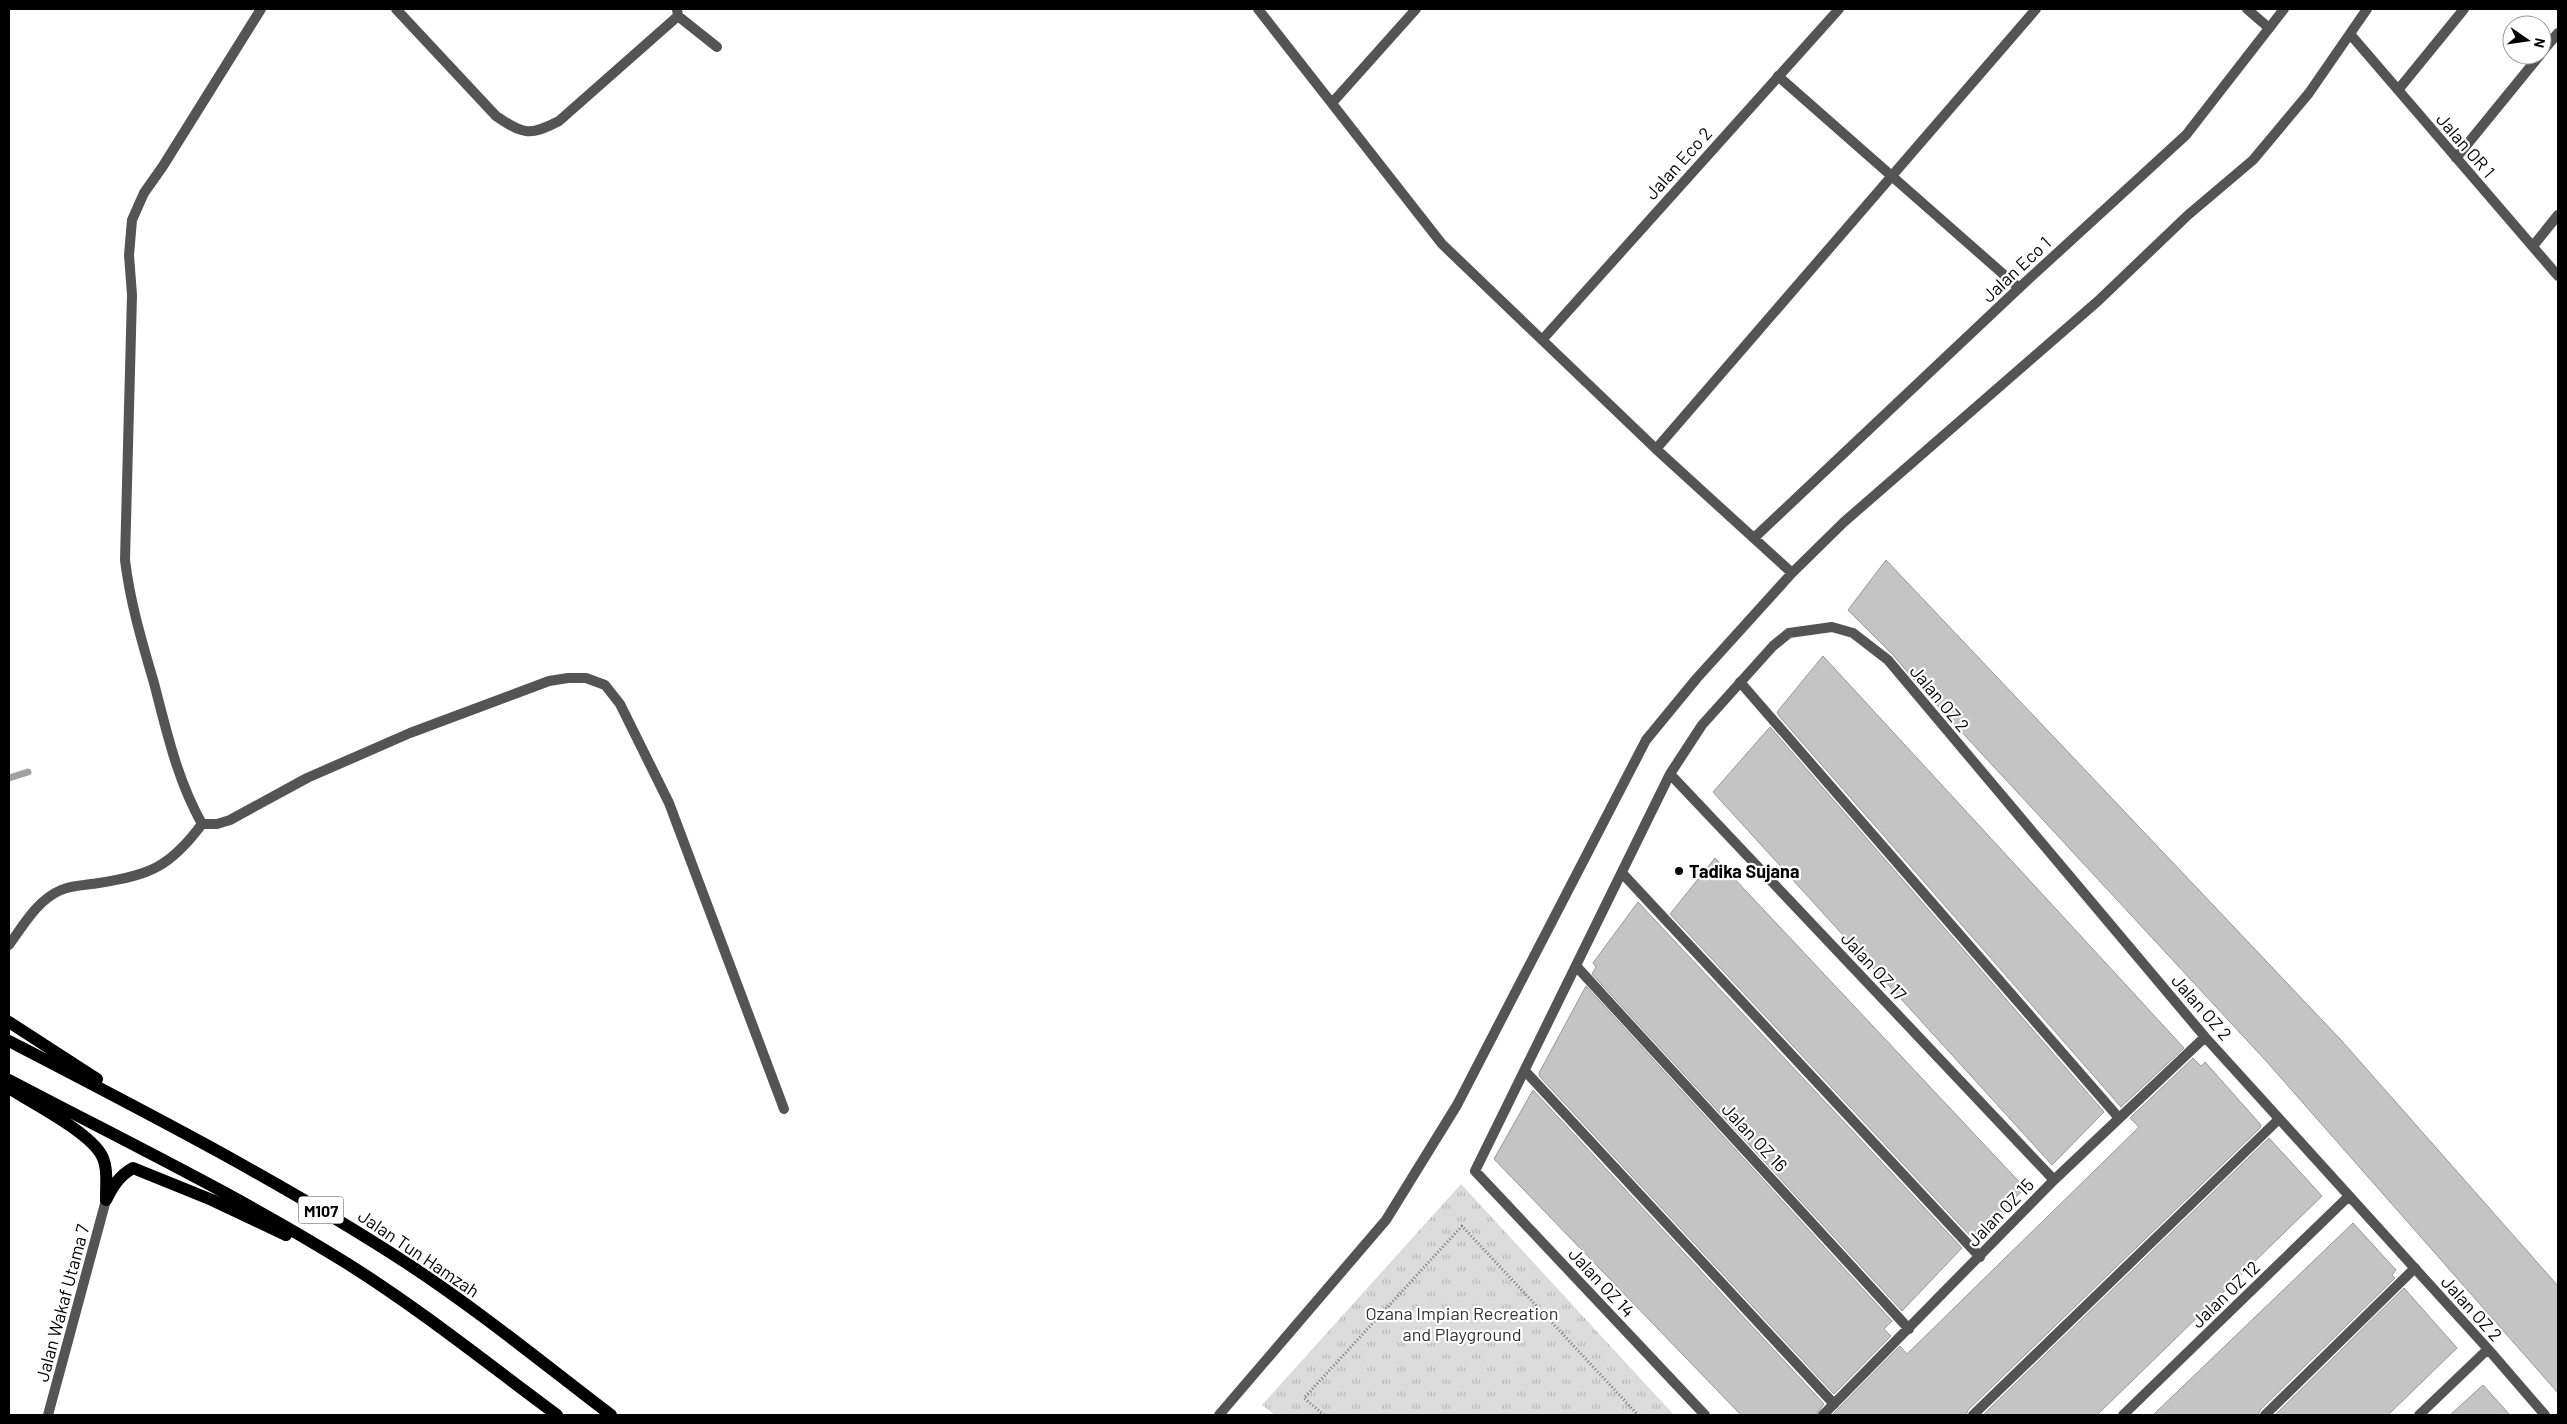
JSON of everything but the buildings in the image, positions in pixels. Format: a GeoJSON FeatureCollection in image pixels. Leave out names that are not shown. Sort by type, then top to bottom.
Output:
{"type":"FeatureCollection","features":[{"type":"Feature","properties":{"kind":"main road"},"geometry":{"type":"LineString","coordinates":[[9,1022],[167,1124]]}},
{"type":"Feature","properties":{"kind":"main road","name":"Jalan Tun Hamzah"},"geometry":{"type":"LineString","coordinates":[[9,1041],[167,1124],[335,1218],[410,1266],[483,1318],[611,1415]]}},
{"type":"Feature","properties":{"kind":"main road","name":"M107"},"geometry":{"type":"LineString","coordinates":[[9,1080],[255,1208],[350,1265],[557,1415]]}},
{"type":"Feature","properties":{"kind":"main road"},"geometry":{"type":"LineString","coordinates":[[9,1088],[91,1140],[102,1156],[106,1172],[106,1200]]}},
{"type":"Feature","properties":{"kind":"main road"},"geometry":{"type":"LineString","coordinates":[[106,1200],[123,1173],[132,1168],[143,1170],[212,1200],[350,1265]]}},
{"type":"Feature","properties":{"kind":"main road"},"geometry":{"type":"LineString","coordinates":[[479,1357],[546,1415]]}},
{"type":"Feature","properties":{"kind":"street"},"geometry":{"type":"LineString","coordinates":[[202,824],[186,794],[174,757],[130,597],[125,560],[132,295],[129,255],[132,220],[144,192],[163,166],[261,9]]}},
{"type":"Feature","properties":{"kind":"street"},"geometry":{"type":"LineString","coordinates":[[396,9],[496,116],[514,129],[536,133],[560,121],[678,12],[717,47]]}},
{"type":"Feature","properties":{"kind":"street"},"geometry":{"type":"LineString","coordinates":[[1258,9],[1442,244],[1656,449],[1792,573]]}},
{"type":"Feature","properties":{"kind":"street"},"geometry":{"type":"LineString","coordinates":[[1332,103],[1416,9]]}},
{"type":"Feature","properties":{"kind":"street","name":"Jalan Eco 2"},"geometry":{"type":"LineString","coordinates":[[1542,340],[1839,9]]}},
{"type":"Feature","properties":{"kind":"street"},"geometry":{"type":"LineString","coordinates":[[1656,449],[2036,9]]}},
{"type":"Feature","properties":{"kind":"street"},"geometry":{"type":"LineString","coordinates":[[2247,9],[2269,28]]}},
{"type":"Feature","properties":{"kind":"street","name":"Jalan Eco 1"},"geometry":{"type":"LineString","coordinates":[[1754,538],[2019,288],[2186,135],[2284,9]]}},
{"type":"Feature","properties":{"kind":"street"},"geometry":{"type":"LineString","coordinates":[[1219,1415],[1386,1220],[1457,1105],[1646,740],[1697,678],[1792,573],[1844,522],[2098,301],[2188,215],[2253,160],[2309,93],[2367,9]]}},
{"type":"Feature","properties":{"kind":"street"},"geometry":{"type":"LineString","coordinates":[[2398,90],[2464,9]]}},
{"type":"Feature","properties":{"kind":"street","name":"Jalan OR 1"},"geometry":{"type":"LineString","coordinates":[[2350,34],[2558,276]]}},
{"type":"Feature","properties":{"kind":"street"},"geometry":{"type":"LineString","coordinates":[[2456,158],[2532,65]]}},
{"type":"Feature","properties":{"kind":"street"},"geometry":{"type":"LineString","coordinates":[[1778,76],[2019,288]]}},
{"type":"Feature","properties":{"kind":"street"},"geometry":{"type":"LineString","coordinates":[[2533,246],[2558,215]]}},
{"type":"Feature","properties":{"kind":"street","name":"Jalan OZ 2"},"geometry":{"type":"LineString","coordinates":[[1740,682],[1773,646],[1789,633],[1832,627],[1853,633],[1888,660],[2205,1037],[2488,1349],[2545,1415]]}},
{"type":"Feature","properties":{"kind":"street"},"geometry":{"type":"LineString","coordinates":[[202,824],[217,824],[230,820],[306,778],[410,733],[549,681],[586,678],[605,685],[620,704],[670,803],[784,1109]]}},
{"type":"Feature","properties":{"kind":"street"},"geometry":{"type":"LineString","coordinates":[[1834,1404],[1525,1071],[1670,774],[1702,725],[1740,682],[2120,1118]]}},
{"type":"Feature","properties":{"kind":"street","name":"Jalan OZ 17"},"geometry":{"type":"LineString","coordinates":[[1670,774],[2054,1180]]}},
{"type":"Feature","properties":{"kind":"street"},"geometry":{"type":"LineString","coordinates":[[9,945],[39,904],[61,889],[136,877],[166,862],[184,847],[202,824]]}},
{"type":"Feature","properties":{"kind":"street"},"geometry":{"type":"LineString","coordinates":[[1622,873],[1980,1257]]}},
{"type":"Feature","properties":{"kind":"street","name":"Jalan OZ 16"},"geometry":{"type":"LineString","coordinates":[[1577,967],[1909,1329]]}},
{"type":"Feature","properties":{"kind":"street","name":"Jalan OZ 15"},"geometry":{"type":"LineString","coordinates":[[1823,1415],[2054,1180],[2205,1037]]}},
{"type":"Feature","properties":{"kind":"street","name":"Jalan OZ 14"},"geometry":{"type":"LineString","coordinates":[[1525,1071],[1475,1171],[1705,1415]]}},
{"type":"Feature","properties":{"kind":"street"},"geometry":{"type":"LineString","coordinates":[[1973,1415],[2279,1119]]}},
{"type":"Feature","properties":{"kind":"street","name":"Jalan OZ 12"},"geometry":{"type":"LineString","coordinates":[[2123,1415],[2349,1196]]}},
{"type":"Feature","properties":{"kind":"street","name":"Jalan Wakaf Utama 7"},"geometry":{"type":"LineString","coordinates":[[48,1415],[106,1200]]}},
{"type":"Feature","properties":{"kind":"street"},"geometry":{"type":"LineString","coordinates":[[2265,1415],[2415,1268]]}},
{"type":"Feature","properties":{"kind":"street"},"geometry":{"type":"LineString","coordinates":[[2419,1415],[2488,1349]]}},
{"type":"Feature","properties":{"kind":"path"},"geometry":{"type":"LineString","coordinates":[[1324,1415],[1304,1398],[1462,1226],[1638,1415]]}},
{"type":"Feature","properties":{"kind":"green space","name":"Ozana Impian Recreation and Playground"},"geometry":{"type":"Polygon","coordinates":[[[1461,1184],[1674,1415],[1275,1415],[1262,1405],[1461,1184]]]}},
{"type":"Feature","properties":{"kind":"waterway"},"geometry":{"type":"LineString","coordinates":[[9,778],[28,772]]}},
{"type":"Feature","properties":{"kind":"place","name":"Tadika Sujana"},"geometry":{"type":"Point","coordinates":[1679,871]}}]}
